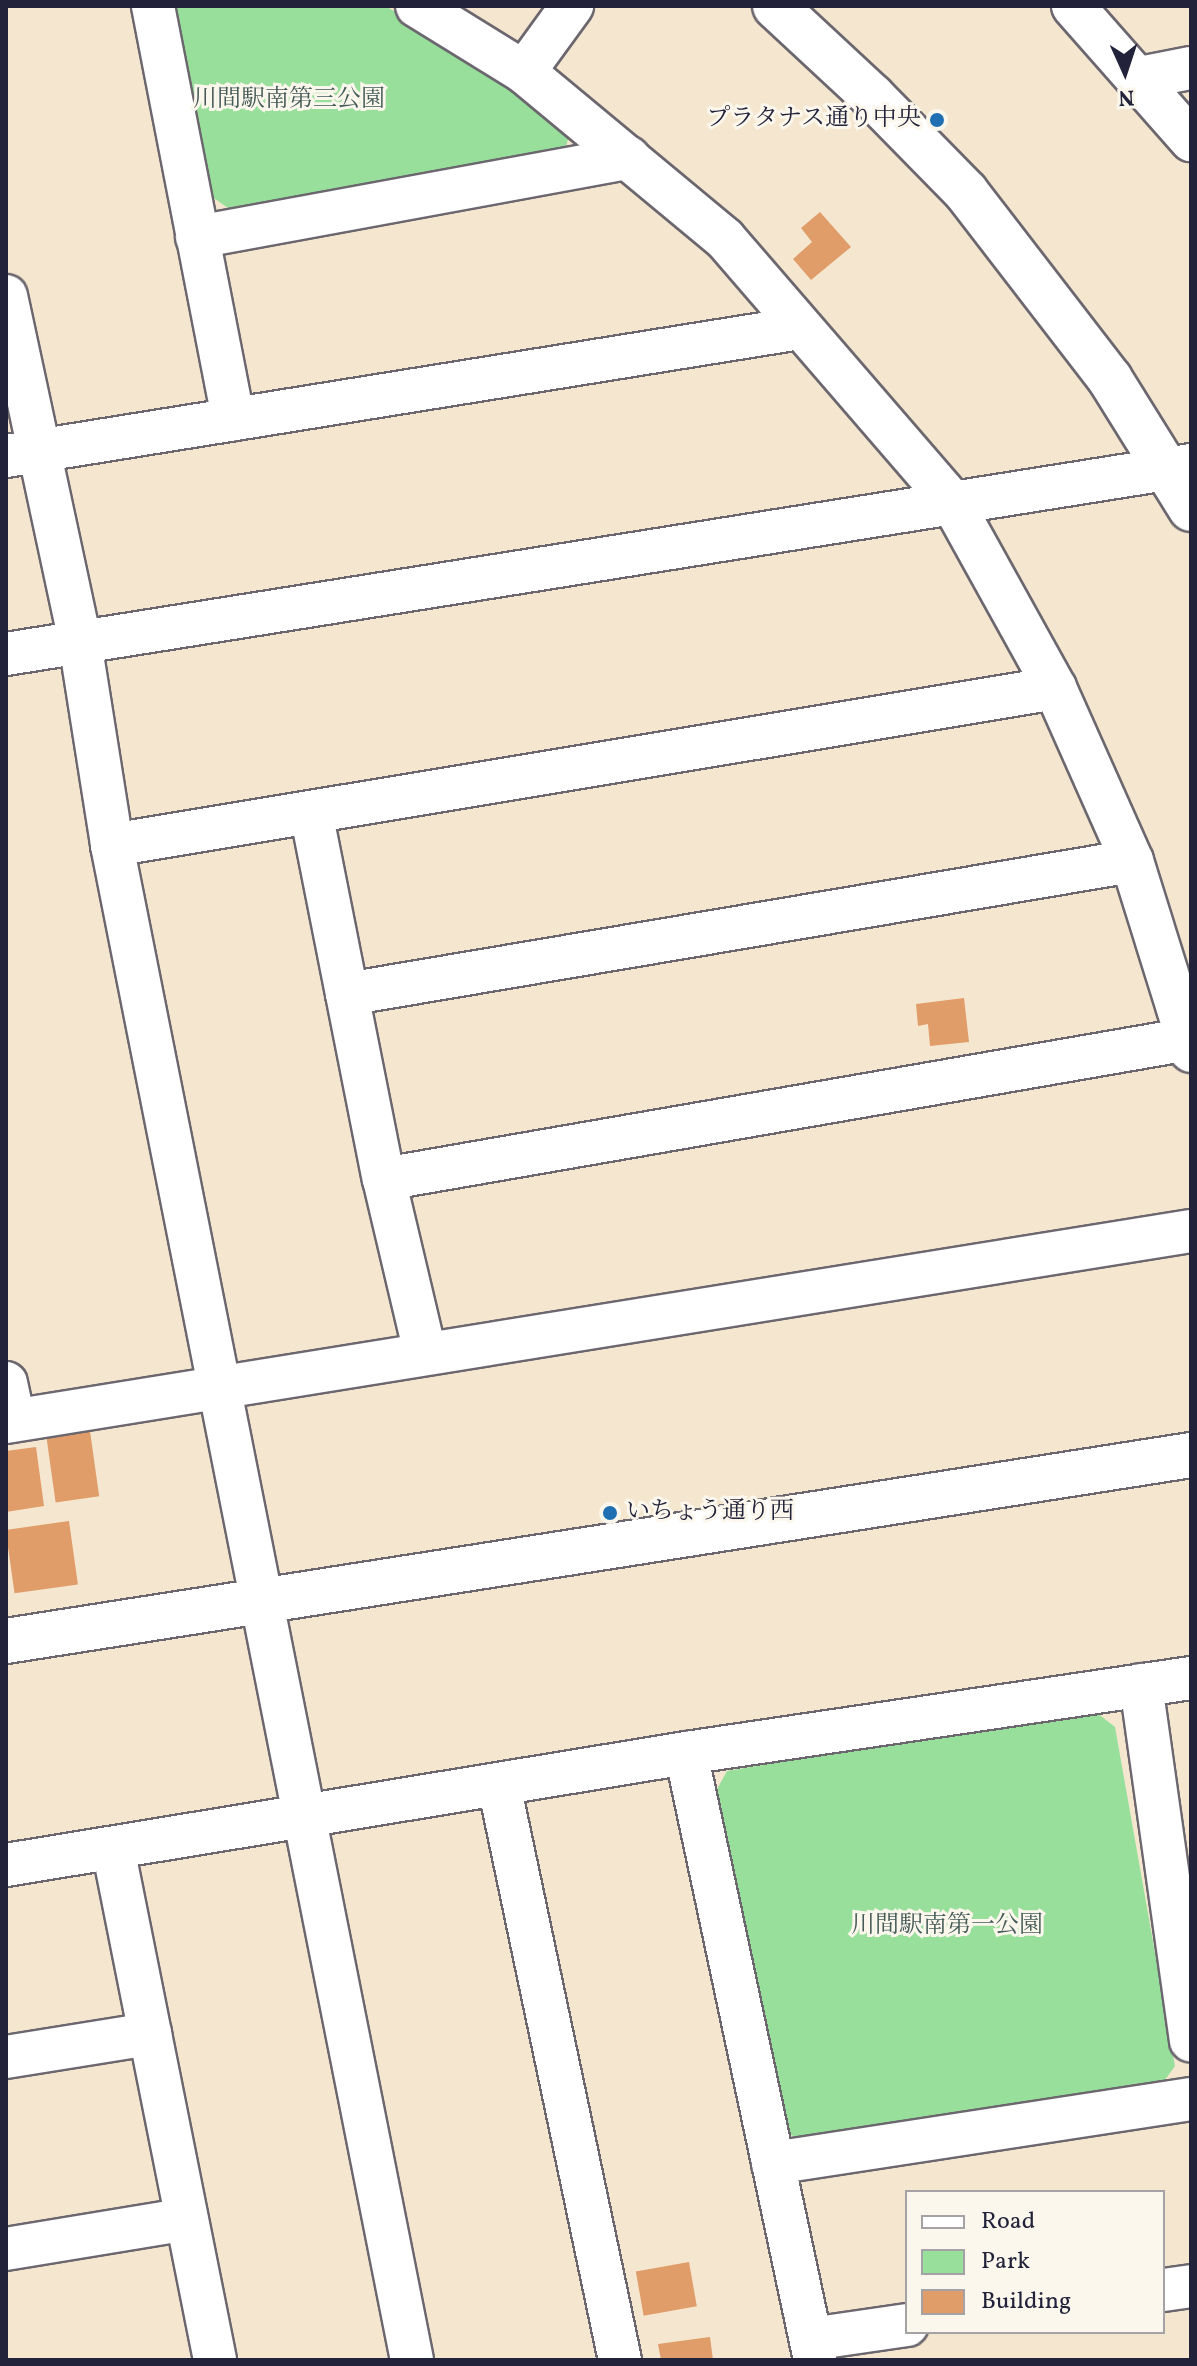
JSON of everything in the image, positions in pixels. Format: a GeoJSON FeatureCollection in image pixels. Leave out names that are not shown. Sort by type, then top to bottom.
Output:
{"type":"FeatureCollection","features":[{"type":"Feature","properties":{"kind":"street"},"geometry":{"type":"LineString","coordinates":[[153,6],[233,419]]}},
{"type":"Feature","properties":{"kind":"street"},"geometry":{"type":"LineString","coordinates":[[384,1179],[1190,1045],[1132,861],[1055,688],[952,502],[725,239],[524,72],[417,6]]}},
{"type":"Feature","properties":{"kind":"street"},"geometry":{"type":"LineString","coordinates":[[524,72],[572,6]]}},
{"type":"Feature","properties":{"kind":"street"},"geometry":{"type":"LineString","coordinates":[[775,6],[872,96],[966,192],[1179,467],[1191,509]]}},
{"type":"Feature","properties":{"kind":"street"},"geometry":{"type":"LineString","coordinates":[[1073,6],[1191,140]]}},
{"type":"Feature","properties":{"kind":"street"},"geometry":{"type":"LineString","coordinates":[[1139,78],[1191,68]]}},
{"type":"Feature","properties":{"kind":"street"},"geometry":{"type":"LineString","coordinates":[[197,237],[629,158]]}},
{"type":"Feature","properties":{"kind":"street"},"geometry":{"type":"LineString","coordinates":[[6,296],[22,454],[80,642],[112,845],[262,1598],[302,1819],[412,2360]]}},
{"type":"Feature","properties":{"kind":"street"},"geometry":{"type":"LineString","coordinates":[[22,454],[800,328]]}},
{"type":"Feature","properties":{"kind":"street"},"geometry":{"type":"LineString","coordinates":[[6,654],[1179,467]]}},
{"type":"Feature","properties":{"kind":"street"},"geometry":{"type":"LineString","coordinates":[[112,845],[1055,688]]}},
{"type":"Feature","properties":{"kind":"street"},"geometry":{"type":"LineString","coordinates":[[311,812],[384,1179],[425,1352]]}},
{"type":"Feature","properties":{"kind":"street"},"geometry":{"type":"LineString","coordinates":[[347,994],[1132,861]]}},
{"type":"Feature","properties":{"kind":"street"},"geometry":{"type":"LineString","coordinates":[[9,1408],[220,1385],[1191,1231]]}},
{"type":"Feature","properties":{"kind":"street"},"geometry":{"type":"LineString","coordinates":[[6,1641],[262,1598],[1191,1455]]}},
{"type":"Feature","properties":{"kind":"street"},"geometry":{"type":"LineString","coordinates":[[6,1865],[302,1819],[686,1753],[1191,1678]]}},
{"type":"Feature","properties":{"kind":"street"},"geometry":{"type":"LineString","coordinates":[[1141,1685],[1191,2040]]}},
{"type":"Feature","properties":{"kind":"street"},"geometry":{"type":"LineString","coordinates":[[686,1753],[813,2350],[905,2326]]}},
{"type":"Feature","properties":{"kind":"street"},"geometry":{"type":"LineString","coordinates":[[499,1785],[620,2360]]}},
{"type":"Feature","properties":{"kind":"street"},"geometry":{"type":"LineString","coordinates":[[113,1848],[215,2360]]}},
{"type":"Feature","properties":{"kind":"street"},"geometry":{"type":"LineString","coordinates":[[6,2057],[150,2034]]}},
{"type":"Feature","properties":{"kind":"street"},"geometry":{"type":"LineString","coordinates":[[773,2163],[1191,2099]]}},
{"type":"Feature","properties":{"kind":"street"},"geometry":{"type":"LineString","coordinates":[[6,2249],[187,2219]]}},
{"type":"Feature","properties":{"kind":"street"},"geometry":{"type":"LineString","coordinates":[[1165,2290],[1191,2286]]}},
{"type":"Feature","properties":{"kind":"green space","name":"川間駅南第三公園"},"geometry":{"type":"Polygon","coordinates":[[[173,6],[386,6],[571,128],[563,158],[228,208],[208,194],[173,6]]]}},
{"type":"Feature","properties":{"kind":"green space","name":"川間駅南第一公園"},"geometry":{"type":"Polygon","coordinates":[[[1092,1709],[1115,1727],[1175,2066],[1159,2088],[806,2141],[786,2133],[716,1791],[727,1771],[1092,1709]]]}},
{"type":"Feature","properties":{"kind":"building"},"geometry":{"type":"Polygon","coordinates":[[[820,212],[851,247],[811,280],[793,259],[812,242],[801,228],[820,212]]]}},
{"type":"Feature","properties":{"kind":"building"},"geometry":{"type":"Polygon","coordinates":[[[964,998],[969,1042],[930,1046],[928,1024],[918,1026],[916,1004],[964,998]]]}},
{"type":"Feature","properties":{"kind":"building"},"geometry":{"type":"Polygon","coordinates":[[[90,1431],[99,1496],[56,1502],[46,1437],[90,1431]]]}},
{"type":"Feature","properties":{"kind":"building"},"geometry":{"type":"Polygon","coordinates":[[[36,1447],[44,1506],[6,1512],[6,1451],[36,1447]]]}},
{"type":"Feature","properties":{"kind":"building"},"geometry":{"type":"Polygon","coordinates":[[[69,1521],[78,1584],[15,1593],[6,1530],[69,1521]]]}},
{"type":"Feature","properties":{"kind":"building"},"geometry":{"type":"Polygon","coordinates":[[[689,2262],[697,2306],[644,2316],[636,2271],[689,2262]]]}},
{"type":"Feature","properties":{"kind":"building"},"geometry":{"type":"Polygon","coordinates":[[[710,2337],[713,2360],[661,2360],[658,2344],[710,2337]]]}},
{"type":"Feature","properties":{"kind":"place","name":"プラタナス通り中央"},"geometry":{"type":"Point","coordinates":[937,120]}},
{"type":"Feature","properties":{"kind":"place","name":"いちょう通り西"},"geometry":{"type":"Point","coordinates":[610,1513]}}]}
